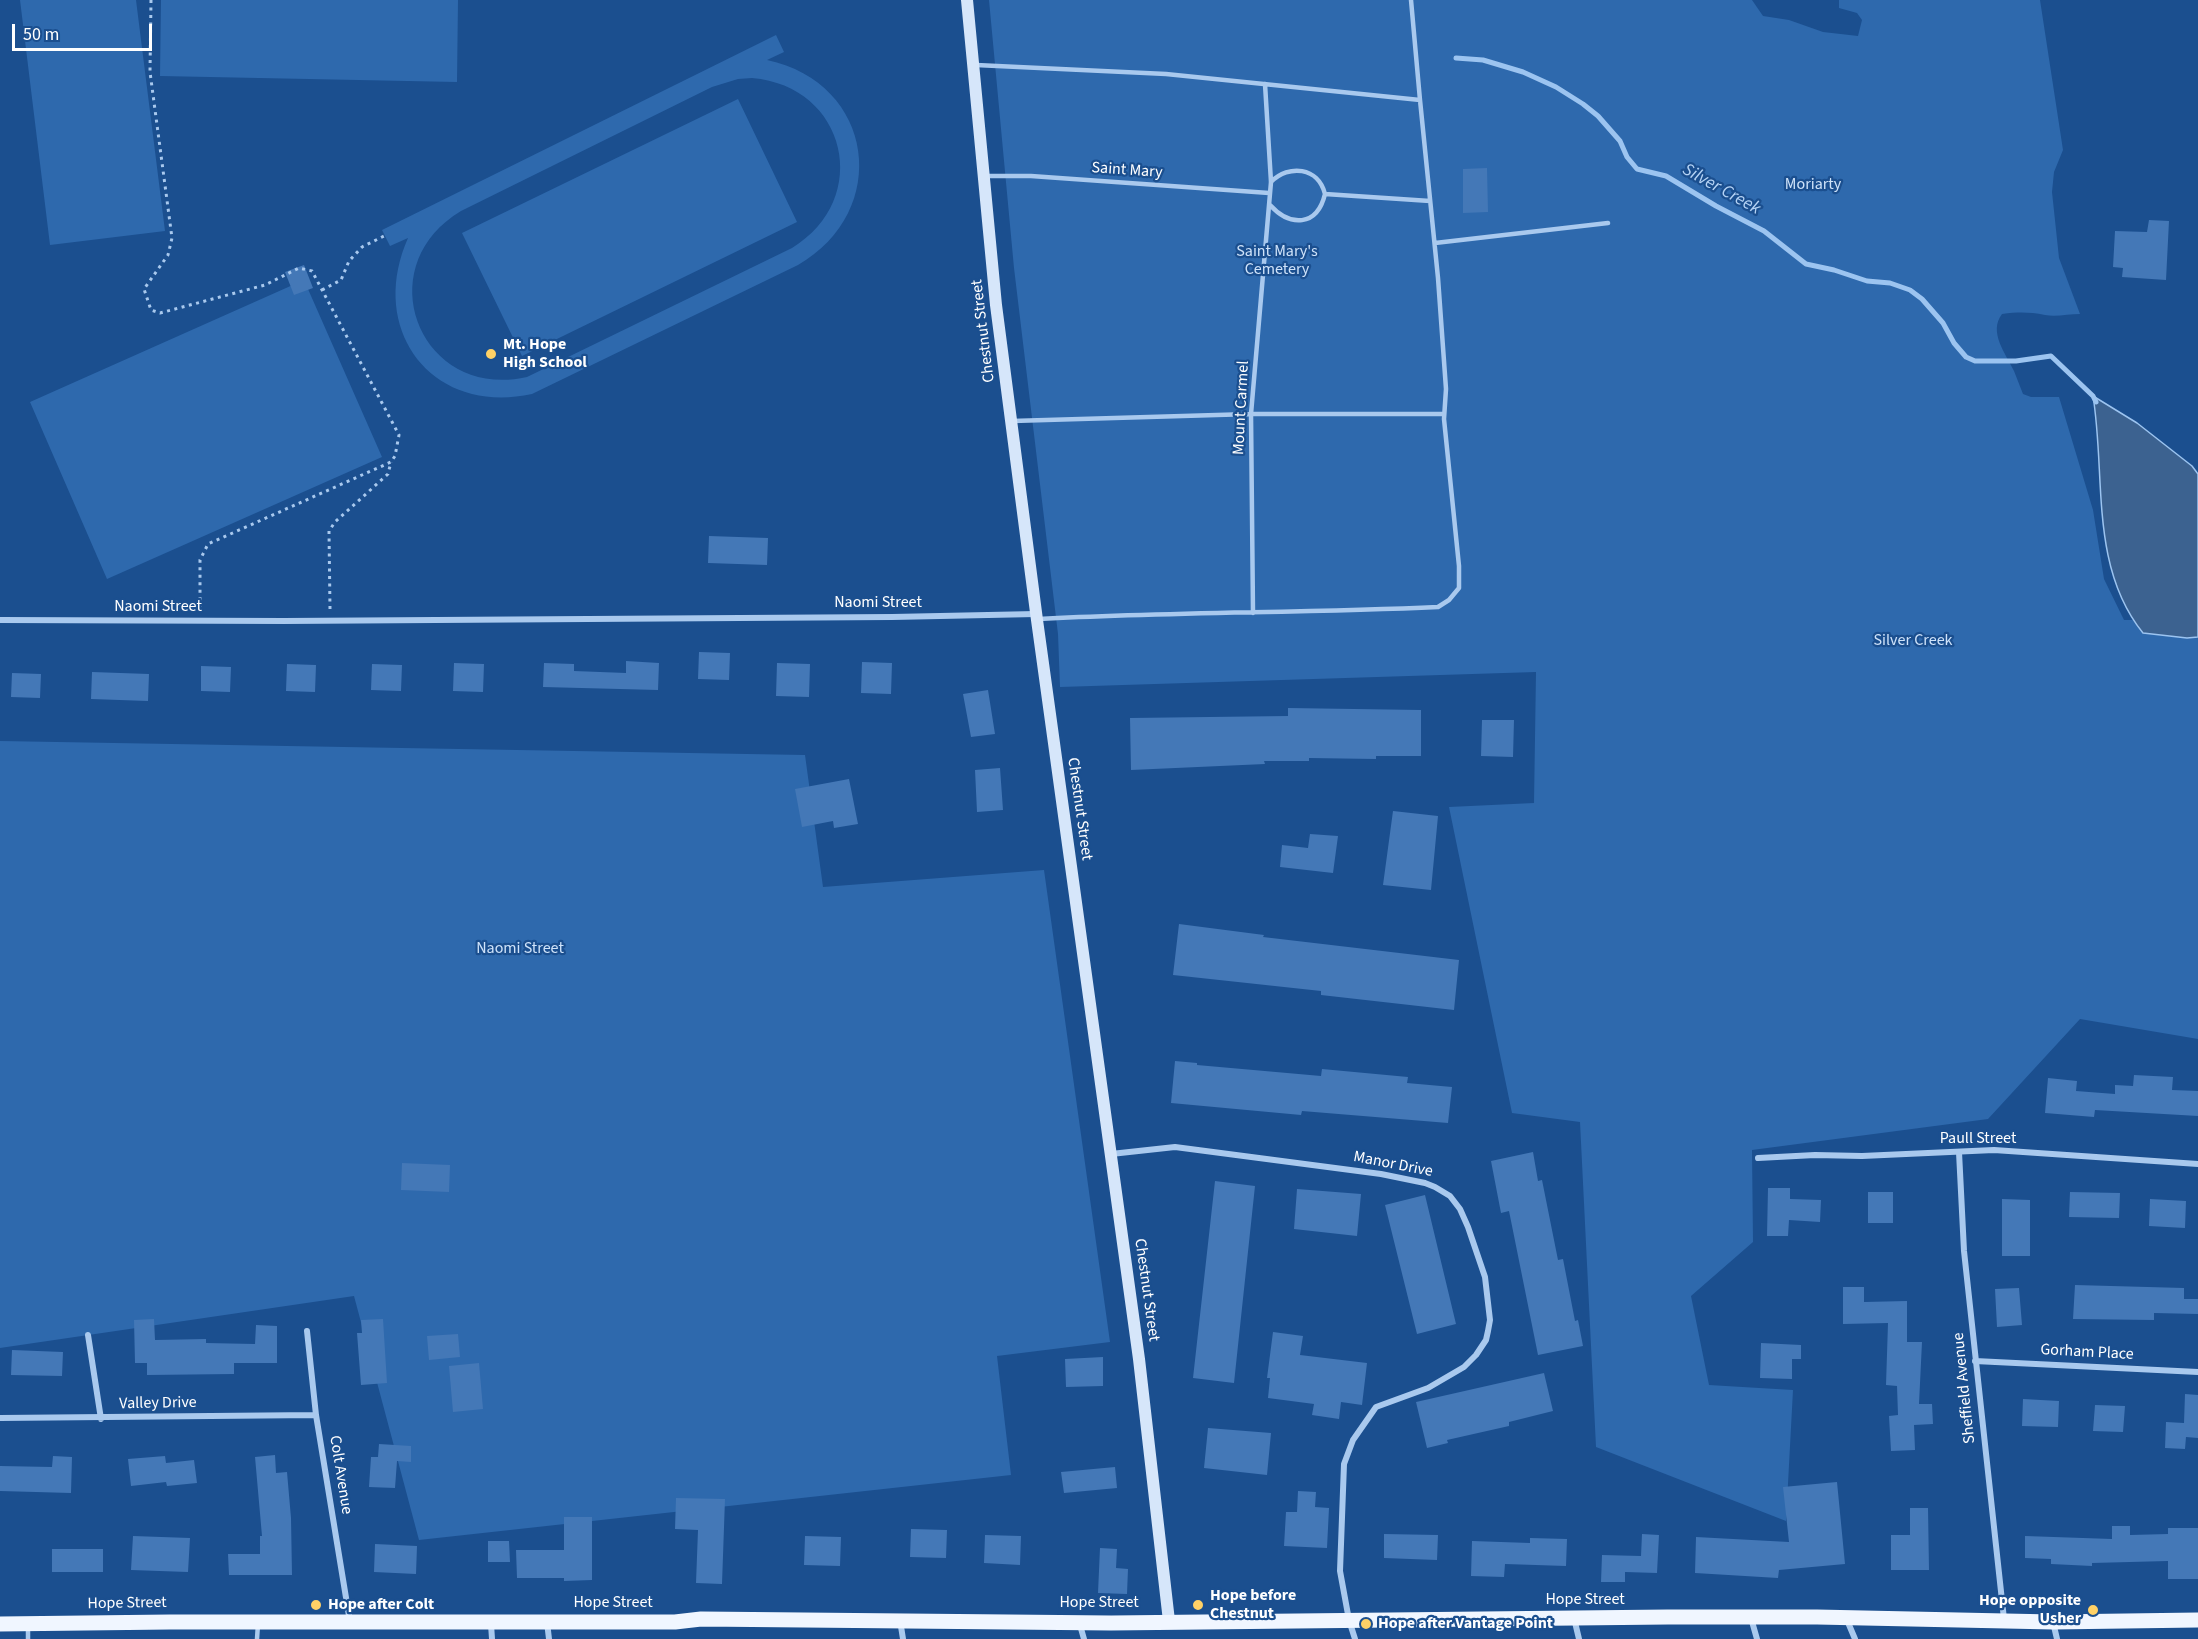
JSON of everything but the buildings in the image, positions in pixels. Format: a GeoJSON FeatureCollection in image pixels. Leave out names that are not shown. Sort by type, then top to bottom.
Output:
{"type":"FeatureCollection","features":[{"type":"Feature","properties":{"kind":"main road","name":"Hope Street"},"geometry":{"type":"LineString","coordinates":[[0,1624],[28,1631],[258,1622],[490,1620],[1297,1622],[1847,1617],[2053,1622],[2198,1620]]}},
{"type":"Feature","properties":{"kind":"street","name":"Chestnut Street"},"geometry":{"type":"LineString","coordinates":[[967,0],[996,304],[1036,617],[1139,1359],[1169,1621]]}},
{"type":"Feature","properties":{"kind":"street","name":"Naomi Street"},"geometry":{"type":"LineString","coordinates":[[0,620],[330,621],[1036,617]]}},
{"type":"Feature","properties":{"kind":"street","name":"Manor Drive"},"geometry":{"type":"LineString","coordinates":[[1110,1154],[1175,1147],[1381,1174],[1435,1187],[1450,1196],[1460,1209],[1485,1277],[1490,1320],[1486,1340],[1464,1367],[1428,1388],[1376,1407],[1353,1440],[1344,1464],[1340,1571],[1355,1639]]}},
{"type":"Feature","properties":{"kind":"street","name":"Paull Street"},"geometry":{"type":"LineString","coordinates":[[1758,1158],[1994,1150],[2198,1164]]}},
{"type":"Feature","properties":{"kind":"street","name":"Sheffield Avenue"},"geometry":{"type":"LineString","coordinates":[[1959,1152],[1964,1251],[2004,1620]]}},
{"type":"Feature","properties":{"kind":"street","name":"Colt Avenue"},"geometry":{"type":"LineString","coordinates":[[307,1331],[316,1415],[350,1623]]}},
{"type":"Feature","properties":{"kind":"street"},"geometry":{"type":"LineString","coordinates":[[88,1335],[100,1419]]}},
{"type":"Feature","properties":{"kind":"street","name":"Gorham Place"},"geometry":{"type":"LineString","coordinates":[[1975,1361],[2198,1372]]}},
{"type":"Feature","properties":{"kind":"street","name":"Valley Drive"},"geometry":{"type":"LineString","coordinates":[[0,1419],[316,1415]]}},
{"type":"Feature","properties":{"kind":"street"},"geometry":{"type":"LineString","coordinates":[[1750,1617],[1757,1639]]}},
{"type":"Feature","properties":{"kind":"street"},"geometry":{"type":"LineString","coordinates":[[1847,1617],[1855,1639]]}},
{"type":"Feature","properties":{"kind":"street"},"geometry":{"type":"LineString","coordinates":[[1574,1618],[1579,1639]]}},
{"type":"Feature","properties":{"kind":"street"},"geometry":{"type":"LineString","coordinates":[[490,1620],[492,1639]]}},
{"type":"Feature","properties":{"kind":"street"},"geometry":{"type":"LineString","coordinates":[[900,1620],[903,1639]]}},
{"type":"Feature","properties":{"kind":"street"},"geometry":{"type":"LineString","coordinates":[[548,1621],[549,1639]]}},
{"type":"Feature","properties":{"kind":"street"},"geometry":{"type":"LineString","coordinates":[[1079,1622],[1084,1639]]}},
{"type":"Feature","properties":{"kind":"street"},"geometry":{"type":"LineString","coordinates":[[2053,1622],[2057,1639]]}},
{"type":"Feature","properties":{"kind":"lane"},"geometry":{"type":"LineString","coordinates":[[1036,617],[1438,607],[1449,600],[1459,588],[1459,566],[1444,414],[1446,389],[1435,243],[1419,100],[1411,0]]}},
{"type":"Feature","properties":{"kind":"lane"},"geometry":{"type":"LineString","coordinates":[[974,65],[1166,74],[1419,100]]}},
{"type":"Feature","properties":{"kind":"lane"},"geometry":{"type":"LineString","coordinates":[[1265,84],[1270,205],[1288,220],[1300,221],[1309,218],[1318,210],[1325,194]]}},
{"type":"Feature","properties":{"kind":"lane"},"geometry":{"type":"LineString","coordinates":[[1270,182],[1277,175],[1297,170],[1308,172],[1317,178],[1325,194]]}},
{"type":"Feature","properties":{"kind":"lane","name":"Saint Mary"},"geometry":{"type":"LineString","coordinates":[[984,176],[1031,176],[1269,193]]}},
{"type":"Feature","properties":{"kind":"lane"},"geometry":{"type":"LineString","coordinates":[[1325,194],[1430,201]]}},
{"type":"Feature","properties":{"kind":"lane","name":"Mount Carmel"},"geometry":{"type":"LineString","coordinates":[[1253,613],[1251,414],[1270,205]]}},
{"type":"Feature","properties":{"kind":"lane"},"geometry":{"type":"LineString","coordinates":[[1435,243],[1608,223]]}},
{"type":"Feature","properties":{"kind":"lane"},"geometry":{"type":"LineString","coordinates":[[1011,421],[1251,414],[1444,414]]}},
{"type":"Feature","properties":{"kind":"lane"},"geometry":{"type":"LineString","coordinates":[[257,1639],[258,1622]]}},
{"type":"Feature","properties":{"kind":"path"},"geometry":{"type":"LineString","coordinates":[[152,0],[150,72],[172,238],[168,255],[144,288],[151,310],[160,313],[265,285],[299,268],[312,271],[399,435],[395,456],[388,474],[335,522],[329,531],[330,621]]}},
{"type":"Feature","properties":{"kind":"path"},"geometry":{"type":"LineString","coordinates":[[322,290],[340,280],[349,261],[362,247],[384,236]]}},
{"type":"Feature","properties":{"kind":"path"},"geometry":{"type":"LineString","coordinates":[[201,621],[200,560],[208,544],[391,462]]}},
{"type":"Feature","properties":{"kind":"green space"},"geometry":{"type":"Polygon","coordinates":[[[20,0],[136,0],[165,231],[50,245],[20,0]]]}},
{"type":"Feature","properties":{"kind":"green space"},"geometry":{"type":"Polygon","coordinates":[[[161,0],[458,0],[457,82],[160,76],[161,0]]]}},
{"type":"Feature","properties":{"kind":"green space"},"geometry":{"type":"Polygon","coordinates":[[[989,0],[1752,0],[1763,16],[1789,20],[1823,32],[1858,36],[1862,20],[1857,13],[1839,8],[1839,0],[2040,0],[2063,150],[2054,172],[2052,192],[2059,258],[2080,314],[2054,316],[2024,313],[2002,314],[1998,321],[1998,335],[2023,394],[2031,397],[2059,397],[2093,510],[2104,579],[2124,620],[2198,620],[2198,1039],[2080,1019],[1988,1119],[1752,1150],[1753,1242],[1691,1296],[1709,1385],[1793,1390],[1786,1521],[1596,1447],[1580,1122],[1512,1113],[1449,807],[1534,803],[1536,672],[1060,687],[1058,634],[1014,268],[989,0]]]}},
{"type":"Feature","properties":{"kind":"green space"},"geometry":{"type":"Polygon","coordinates":[[[776,35],[784,52],[767,60],[803,73],[831,94],[849,121],[858,151],[858,182],[848,213],[828,242],[798,265],[532,394],[496,397],[465,392],[438,379],[417,359],[403,334],[396,304],[397,272],[408,238],[390,246],[382,230],[776,35]],[[752,78],[738,79],[712,87],[461,211],[432,235],[417,264],[412,294],[419,324],[434,350],[458,369],[490,379],[527,377],[792,248],[817,227],[833,202],[840,175],[838,148],[828,122],[810,101],[784,86],[752,78]]]}},
{"type":"Feature","properties":{"kind":"green space"},"geometry":{"type":"Polygon","coordinates":[[[738,99],[797,222],[522,356],[462,233],[738,99]]]}},
{"type":"Feature","properties":{"kind":"green space"},"geometry":{"type":"Polygon","coordinates":[[[304,280],[382,457],[107,579],[30,402],[304,280]]]}},
{"type":"Feature","properties":{"kind":"green space"},"geometry":{"type":"Polygon","coordinates":[[[0,741],[805,755],[823,887],[1044,870],[1110,1342],[997,1356],[1011,1475],[419,1540],[354,1296],[0,1348],[0,741]]]}},
{"type":"Feature","properties":{"kind":"shaded area"},"geometry":{"type":"Polygon","coordinates":[[[2093,396],[2137,423],[2192,466],[2198,474],[2198,637],[2143,633],[2126,607],[2114,579],[2107,549],[2093,396]]]}},
{"type":"Feature","properties":{"kind":"waterway","name":"Silver Creek"},"geometry":{"type":"LineString","coordinates":[[1456,58],[1483,60],[1523,72],[1556,87],[1598,116],[1620,141],[1627,157],[1637,169],[1666,176],[1764,231],[1806,264],[1867,281],[1890,283],[1910,290],[1922,299],[1943,323],[1954,343],[1966,357],[1975,361],[2016,361],[2051,356],[2093,396],[2096,402]]}},
{"type":"Feature","properties":{"kind":"place","name":"Mt. Hope High School"},"geometry":{"type":"Point","coordinates":[491,354]}},
{"type":"Feature","properties":{"kind":"place","name":"Hope after Colt"},"geometry":{"type":"Point","coordinates":[316,1605]}},
{"type":"Feature","properties":{"kind":"place","name":"Hope before Chestnut"},"geometry":{"type":"Point","coordinates":[1198,1605]}},
{"type":"Feature","properties":{"kind":"place","name":"Hope opposite Usher"},"geometry":{"type":"Point","coordinates":[2093,1610]}},
{"type":"Feature","properties":{"kind":"place","name":"Hope after Vantage Point"},"geometry":{"type":"Point","coordinates":[1366,1624]}},
{"type":"Feature","properties":{"kind":"park label","name":"Moriarty"},"geometry":{"type":"Point","coordinates":[1813,185]}},
{"type":"Feature","properties":{"kind":"park label","name":"Saint Mary's Cemetery"},"geometry":{"type":"Point","coordinates":[1277,261]}}]}
